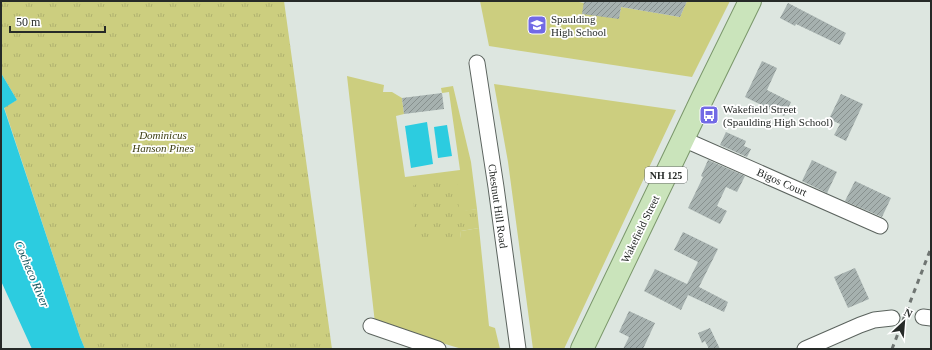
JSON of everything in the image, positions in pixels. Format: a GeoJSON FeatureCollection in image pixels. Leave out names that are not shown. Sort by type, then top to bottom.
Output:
{"type":"FeatureCollection","features":[{"type":"Feature","properties":{"kind":"main road","name":"Wakefield Street"},"geometry":{"type":"LineString","coordinates":[[582,349],[750,1]]}},
{"type":"Feature","properties":{"kind":"street","name":"Chestnut Hill Road"},"geometry":{"type":"LineString","coordinates":[[477,63],[496,187],[518,349]]}},
{"type":"Feature","properties":{"kind":"street","name":"Bigos Court"},"geometry":{"type":"LineString","coordinates":[[683,139],[880,226]]}},
{"type":"Feature","properties":{"kind":"street"},"geometry":{"type":"LineString","coordinates":[[805,349],[874,320],[892,318]]}},
{"type":"Feature","properties":{"kind":"street"},"geometry":{"type":"LineString","coordinates":[[371,326],[438,349]]}},
{"type":"Feature","properties":{"kind":"green space","name":"Dominicus Hanson Pines"},"geometry":{"type":"Polygon","coordinates":[[[1,1],[284,1],[332,349],[85,349],[4,107],[17,100],[1,73],[1,1]]]}},
{"type":"Feature","properties":{"kind":"green space"},"geometry":{"type":"Polygon","coordinates":[[[480,1],[574,1],[584,3],[619,18],[621,7],[680,17],[687,1],[730,1],[692,77],[489,46],[480,1]]]}},
{"type":"Feature","properties":{"kind":"green space"},"geometry":{"type":"Polygon","coordinates":[[[347,76],[384,85],[383,92],[392,92],[402,98],[404,114],[396,116],[405,177],[460,170],[449,92],[442,93],[441,88],[453,86],[471,162],[477,209],[459,212],[413,185],[460,238],[461,231],[479,228],[489,326],[495,328],[500,349],[462,349],[375,323],[347,76]]]}},
{"type":"Feature","properties":{"kind":"green space"},"geometry":{"type":"Polygon","coordinates":[[[494,84],[676,110],[564,349],[533,349],[508,162],[494,84]]]}},
{"type":"Feature","properties":{"kind":"green space"},"geometry":{"type":"Polygon","coordinates":[[[457,181],[459,211],[477,209],[479,228],[461,231],[460,239],[415,240],[413,185],[457,181]]]}},
{"type":"Feature","properties":{"kind":"water","name":"Cocheco River"},"geometry":{"type":"Polygon","coordinates":[[[1,73],[17,100],[4,108],[85,349],[32,349],[1,281],[1,73]]]}},
{"type":"Feature","properties":{"kind":"water"},"geometry":{"type":"Polygon","coordinates":[[[427,122],[433,164],[411,168],[405,126],[427,122]]]}},
{"type":"Feature","properties":{"kind":"water"},"geometry":{"type":"Polygon","coordinates":[[[447,125],[452,156],[438,158],[434,127],[447,125]]]}},
{"type":"Feature","properties":{"kind":"building"},"geometry":{"type":"Polygon","coordinates":[[[584,1],[687,1],[680,17],[621,7],[619,19],[582,14],[584,1]]]}},
{"type":"Feature","properties":{"kind":"building"},"geometry":{"type":"Polygon","coordinates":[[[788,3],[846,33],[840,45],[780,18],[788,3]]]}},
{"type":"Feature","properties":{"kind":"building"},"geometry":{"type":"Polygon","coordinates":[[[762,61],[777,68],[767,90],[791,102],[784,116],[745,97],[762,61]]]}},
{"type":"Feature","properties":{"kind":"building"},"geometry":{"type":"Polygon","coordinates":[[[442,93],[444,109],[404,114],[402,98],[442,93]]]}},
{"type":"Feature","properties":{"kind":"building"},"geometry":{"type":"Polygon","coordinates":[[[841,94],[863,104],[846,141],[834,135],[840,124],[829,119],[841,94]]]}},
{"type":"Feature","properties":{"kind":"building"},"geometry":{"type":"Polygon","coordinates":[[[726,132],[746,141],[744,146],[751,149],[747,157],[720,145],[726,132]]]}},
{"type":"Feature","properties":{"kind":"building"},"geometry":{"type":"Polygon","coordinates":[[[708,160],[745,176],[737,192],[726,187],[717,206],[727,211],[720,224],[688,208],[703,177],[701,176],[708,160]]]}},
{"type":"Feature","properties":{"kind":"building"},"geometry":{"type":"Polygon","coordinates":[[[812,160],[837,172],[827,193],[802,181],[812,160]]]}},
{"type":"Feature","properties":{"kind":"building"},"geometry":{"type":"Polygon","coordinates":[[[855,181],[891,198],[882,217],[845,201],[855,181]]]}},
{"type":"Feature","properties":{"kind":"building"},"geometry":{"type":"Polygon","coordinates":[[[683,232],[718,249],[699,287],[728,302],[724,312],[688,295],[681,310],[644,291],[655,269],[687,284],[698,262],[674,250],[683,232]]]}},
{"type":"Feature","properties":{"kind":"building"},"geometry":{"type":"Polygon","coordinates":[[[855,268],[869,299],[848,308],[834,277],[855,268]]]}},
{"type":"Feature","properties":{"kind":"building"},"geometry":{"type":"Polygon","coordinates":[[[629,311],[655,323],[643,349],[623,349],[629,337],[619,332],[629,311]]]}},
{"type":"Feature","properties":{"kind":"building"},"geometry":{"type":"Polygon","coordinates":[[[710,328],[720,349],[709,349],[705,341],[702,343],[698,333],[710,328]]]}},
{"type":"Feature","properties":{"kind":"railway"},"geometry":{"type":"LineString","coordinates":[[892,349],[931,248]]}},
{"type":"Feature","properties":{"kind":"place","name":"Spaulding High School"},"geometry":{"type":"Point","coordinates":[537,25]}},
{"type":"Feature","properties":{"kind":"place","name":"Wakefield Street (Spaulding High School)"},"geometry":{"type":"Point","coordinates":[709,115]}}]}
